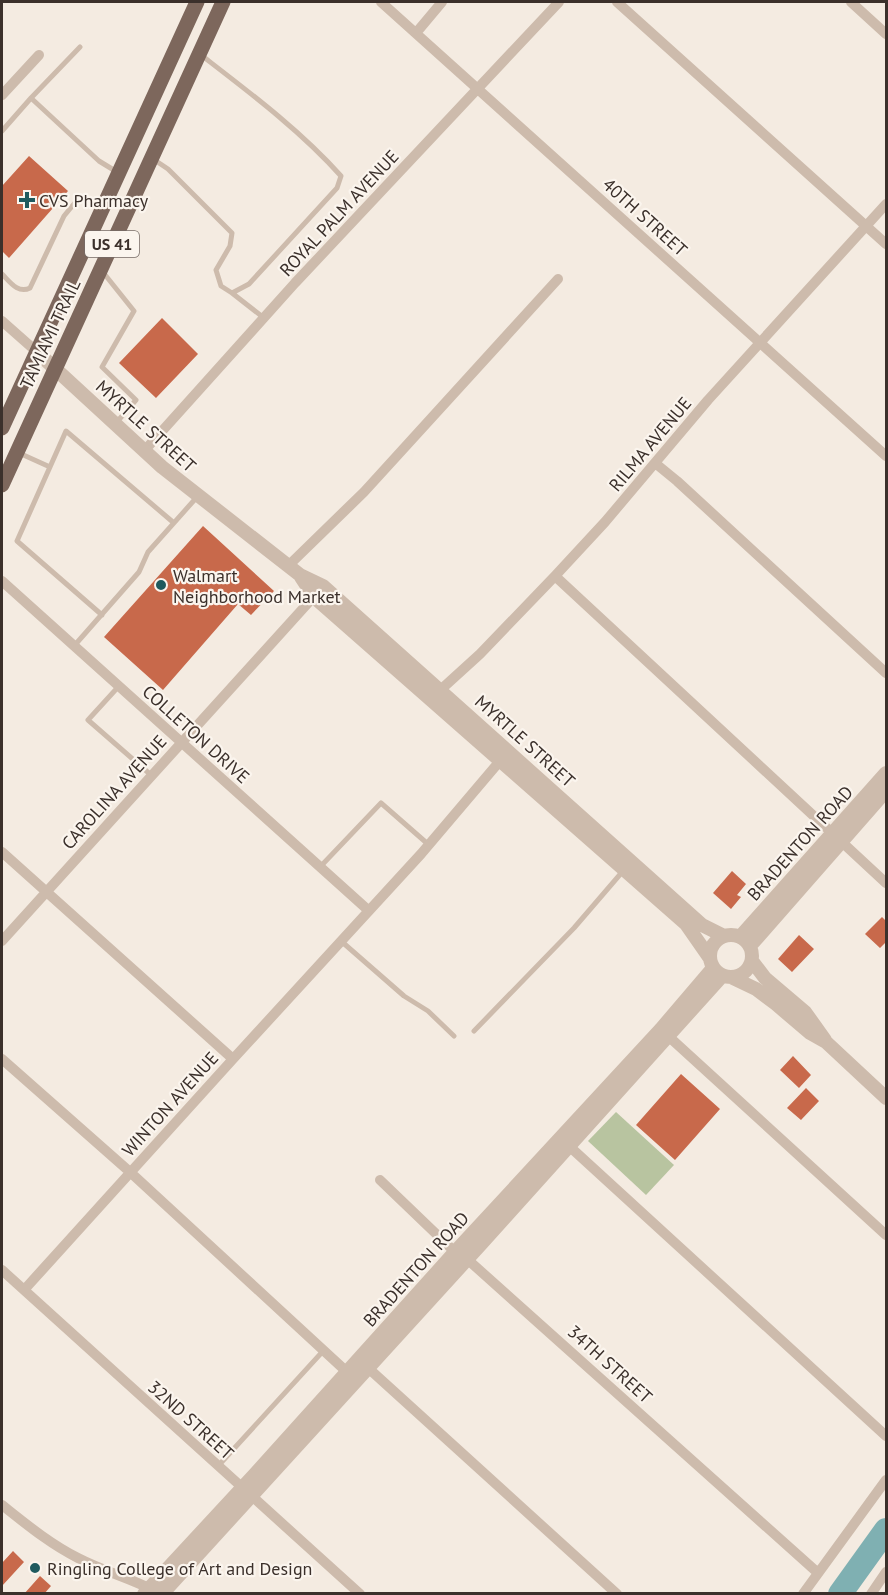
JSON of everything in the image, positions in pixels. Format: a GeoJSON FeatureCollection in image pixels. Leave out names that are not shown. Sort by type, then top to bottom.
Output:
{"type":"FeatureCollection","features":[{"type":"Feature","properties":{"kind":"main road","name":"TAMIAMI TRAIL"},"geometry":{"type":"LineString","coordinates":[[2,428],[197,2]]}},
{"type":"Feature","properties":{"kind":"main road","name":"TAMIAMI TRAIL"},"geometry":{"type":"LineString","coordinates":[[2,485],[223,2]]}},
{"type":"Feature","properties":{"kind":"street","name":"40TH STREET"},"geometry":{"type":"LineString","coordinates":[[381,2],[886,456]]}},
{"type":"Feature","properties":{"kind":"street"},"geometry":{"type":"LineString","coordinates":[[416,33],[442,2]]}},
{"type":"Feature","properties":{"kind":"street","name":"ROYAL PALM AVENUE"},"geometry":{"type":"LineString","coordinates":[[145,450],[264,318],[559,2]]}},
{"type":"Feature","properties":{"kind":"street"},"geometry":{"type":"LineString","coordinates":[[617,2],[886,244]]}},
{"type":"Feature","properties":{"kind":"street"},"geometry":{"type":"LineString","coordinates":[[851,2],[886,34]]}},
{"type":"Feature","properties":{"kind":"street"},"geometry":{"type":"LineString","coordinates":[[2,95],[39,55]]}},
{"type":"Feature","properties":{"kind":"street","name":"RILMA AVENUE"},"geometry":{"type":"LineString","coordinates":[[436,694],[480,654],[605,522],[760,343],[886,204]]}},
{"type":"Feature","properties":{"kind":"street"},"geometry":{"type":"LineString","coordinates":[[288,566],[364,492],[558,279]]}},
{"type":"Feature","properties":{"kind":"street","name":"MYRTLE STREET"},"geometry":{"type":"LineString","coordinates":[[2,321],[162,467],[300,575],[436,694],[624,870],[686,924],[719,970],[756,989],[810,1033],[826,1042]]}},
{"type":"Feature","properties":{"kind":"street"},"geometry":{"type":"LineString","coordinates":[[655,463],[886,673]]}},
{"type":"Feature","properties":{"kind":"street"},"geometry":{"type":"LineString","coordinates":[[555,576],[886,883]]}},
{"type":"Feature","properties":{"kind":"street","name":"COLLETON DRIVE"},"geometry":{"type":"LineString","coordinates":[[2,584],[368,910]]}},
{"type":"Feature","properties":{"kind":"street","name":"CAROLINA AVENUE"},"geometry":{"type":"LineString","coordinates":[[2,941],[318,592]]}},
{"type":"Feature","properties":{"kind":"street","name":"MYRTLE STREET"},"geometry":{"type":"LineString","coordinates":[[504,756],[702,925],[724,936]]}},
{"type":"Feature","properties":{"kind":"street","name":"WINTON AVENUE"},"geometry":{"type":"LineString","coordinates":[[24,1290],[429,845],[504,756]]}},
{"type":"Feature","properties":{"kind":"street","name":"BRADENTON ROAD"},"geometry":{"type":"LineString","coordinates":[[838,837],[886,773]]}},
{"type":"Feature","properties":{"kind":"street","name":"BRADENTON ROAD"},"geometry":{"type":"LineString","coordinates":[[745,942],[838,837],[886,790]]}},
{"type":"Feature","properties":{"kind":"street"},"geometry":{"type":"LineString","coordinates":[[2,852],[233,1059]]}},
{"type":"Feature","properties":{"kind":"street"},"geometry":{"type":"LineString","coordinates":[[724,936],[733,935],[745,942],[752,961]]}},
{"type":"Feature","properties":{"kind":"street","name":"BRADENTON ROAD"},"geometry":{"type":"LineString","coordinates":[[153,1592],[368,1367],[667,1035],[719,970],[714,942],[724,936]]}},
{"type":"Feature","properties":{"kind":"street","name":"MYRTLE STREET"},"geometry":{"type":"LineString","coordinates":[[752,961],[765,978],[805,1012],[826,1042],[886,1098]]}},
{"type":"Feature","properties":{"kind":"street","name":"BRADENTON ROAD"},"geometry":{"type":"LineString","coordinates":[[719,970],[742,975],[752,961]]}},
{"type":"Feature","properties":{"kind":"street","name":"BRADENTON ROAD"},"geometry":{"type":"LineString","coordinates":[[247,1493],[347,1372],[455,1252],[653,1037],[719,970]]}},
{"type":"Feature","properties":{"kind":"street"},"geometry":{"type":"LineString","coordinates":[[667,1035],[886,1235]]}},
{"type":"Feature","properties":{"kind":"street"},"geometry":{"type":"LineString","coordinates":[[2,1059],[130,1172],[347,1372]]}},
{"type":"Feature","properties":{"kind":"street"},"geometry":{"type":"LineString","coordinates":[[569,1146],[886,1436]]}},
{"type":"Feature","properties":{"kind":"street","name":"34TH STREET"},"geometry":{"type":"LineString","coordinates":[[380,1180],[455,1252],[467,1259],[818,1573]]}},
{"type":"Feature","properties":{"kind":"street","name":"32ND STREET"},"geometry":{"type":"LineString","coordinates":[[2,1270],[360,1593]]}},
{"type":"Feature","properties":{"kind":"street"},"geometry":{"type":"LineString","coordinates":[[368,1367],[617,1593]]}},
{"type":"Feature","properties":{"kind":"street"},"geometry":{"type":"LineString","coordinates":[[803,1593],[886,1480]]}},
{"type":"Feature","properties":{"kind":"street"},"geometry":{"type":"LineString","coordinates":[[2,1505],[57,1546],[96,1567],[153,1592]]}},
{"type":"Feature","properties":{"kind":"street"},"geometry":{"type":"LineString","coordinates":[[871,1593],[886,1572]]}},
{"type":"Feature","properties":{"kind":"lane"},"geometry":{"type":"LineString","coordinates":[[2,131],[80,47]]}},
{"type":"Feature","properties":{"kind":"lane"},"geometry":{"type":"LineString","coordinates":[[199,54],[231,78],[324,157],[341,176],[337,188],[249,284],[232,293]]}},
{"type":"Feature","properties":{"kind":"lane"},"geometry":{"type":"LineString","coordinates":[[31,99],[99,161],[119,173]]}},
{"type":"Feature","properties":{"kind":"lane"},"geometry":{"type":"LineString","coordinates":[[152,158],[168,169],[232,233],[230,246],[216,270],[220,286],[264,318]]}},
{"type":"Feature","properties":{"kind":"lane"},"geometry":{"type":"LineString","coordinates":[[2,274],[18,290],[30,288],[64,216],[78,199],[85,199],[102,210]]}},
{"type":"Feature","properties":{"kind":"lane"},"geometry":{"type":"LineString","coordinates":[[101,269],[134,310],[102,368],[136,400],[116,423]]}},
{"type":"Feature","properties":{"kind":"lane"},"geometry":{"type":"LineString","coordinates":[[102,615],[17,541],[66,431],[174,524]]}},
{"type":"Feature","properties":{"kind":"lane"},"geometry":{"type":"LineString","coordinates":[[17,452],[50,467]]}},
{"type":"Feature","properties":{"kind":"lane"},"geometry":{"type":"LineString","coordinates":[[74,646],[139,573],[148,552],[198,496]]}},
{"type":"Feature","properties":{"kind":"lane"},"geometry":{"type":"LineString","coordinates":[[118,686],[88,720],[151,775]]}},
{"type":"Feature","properties":{"kind":"lane"},"geometry":{"type":"LineString","coordinates":[[320,867],[381,803],[429,845]]}},
{"type":"Feature","properties":{"kind":"lane"},"geometry":{"type":"LineString","coordinates":[[474,1032],[574,928],[624,870]]}},
{"type":"Feature","properties":{"kind":"lane"},"geometry":{"type":"LineString","coordinates":[[341,941],[404,996],[428,1011],[454,1036]]}},
{"type":"Feature","properties":{"kind":"lane"},"geometry":{"type":"LineString","coordinates":[[218,1466],[324,1350]]}},
{"type":"Feature","properties":{"kind":"green space"},"geometry":{"type":"Polygon","coordinates":[[[616,1112],[674,1165],[646,1195],[588,1141],[616,1112]]]}},
{"type":"Feature","properties":{"kind":"building","name":"CVS Pharmacy"},"geometry":{"type":"Polygon","coordinates":[[[29,156],[68,191],[9,258],[2,251],[2,186],[29,156]]]}},
{"type":"Feature","properties":{"kind":"building"},"geometry":{"type":"Polygon","coordinates":[[[162,318],[198,354],[156,398],[119,363],[162,318]]]}},
{"type":"Feature","properties":{"kind":"building"},"geometry":{"type":"Polygon","coordinates":[[[203,526],[274,591],[251,615],[238,604],[163,690],[104,637],[203,526]]]}},
{"type":"Feature","properties":{"kind":"building"},"geometry":{"type":"Polygon","coordinates":[[[732,871],[746,884],[737,895],[741,897],[731,909],[713,893],[732,871]]]}},
{"type":"Feature","properties":{"kind":"building"},"geometry":{"type":"Polygon","coordinates":[[[882,917],[886,921],[886,942],[880,948],[865,934],[882,917]]]}},
{"type":"Feature","properties":{"kind":"building"},"geometry":{"type":"Polygon","coordinates":[[[799,935],[814,949],[792,972],[778,959],[799,935]]]}},
{"type":"Feature","properties":{"kind":"building"},"geometry":{"type":"Polygon","coordinates":[[[793,1056],[811,1075],[799,1088],[780,1070],[793,1056]]]}},
{"type":"Feature","properties":{"kind":"building"},"geometry":{"type":"Polygon","coordinates":[[[681,1074],[720,1109],[675,1160],[636,1125],[681,1074]]]}},
{"type":"Feature","properties":{"kind":"building"},"geometry":{"type":"Polygon","coordinates":[[[806,1088],[819,1101],[801,1120],[787,1108],[806,1088]]]}},
{"type":"Feature","properties":{"kind":"building"},"geometry":{"type":"Polygon","coordinates":[[[13,1551],[24,1562],[2,1586],[2,1563],[13,1551]]]}},
{"type":"Feature","properties":{"kind":"building"},"geometry":{"type":"Polygon","coordinates":[[[40,1576],[51,1586],[44,1594],[24,1594],[40,1576]]]}},
{"type":"Feature","properties":{"kind":"waterway"},"geometry":{"type":"LineString","coordinates":[[840,1594],[886,1530]]}},
{"type":"Feature","properties":{"kind":"place","name":"CVS Pharmacy"},"geometry":{"type":"Point","coordinates":[27,200]}},
{"type":"Feature","properties":{"kind":"place","name":"Walmart Neighborhood Market"},"geometry":{"type":"Point","coordinates":[161,585]}},
{"type":"Feature","properties":{"kind":"place","name":"Ringling College of Art and Design"},"geometry":{"type":"Point","coordinates":[35,1568]}}]}
